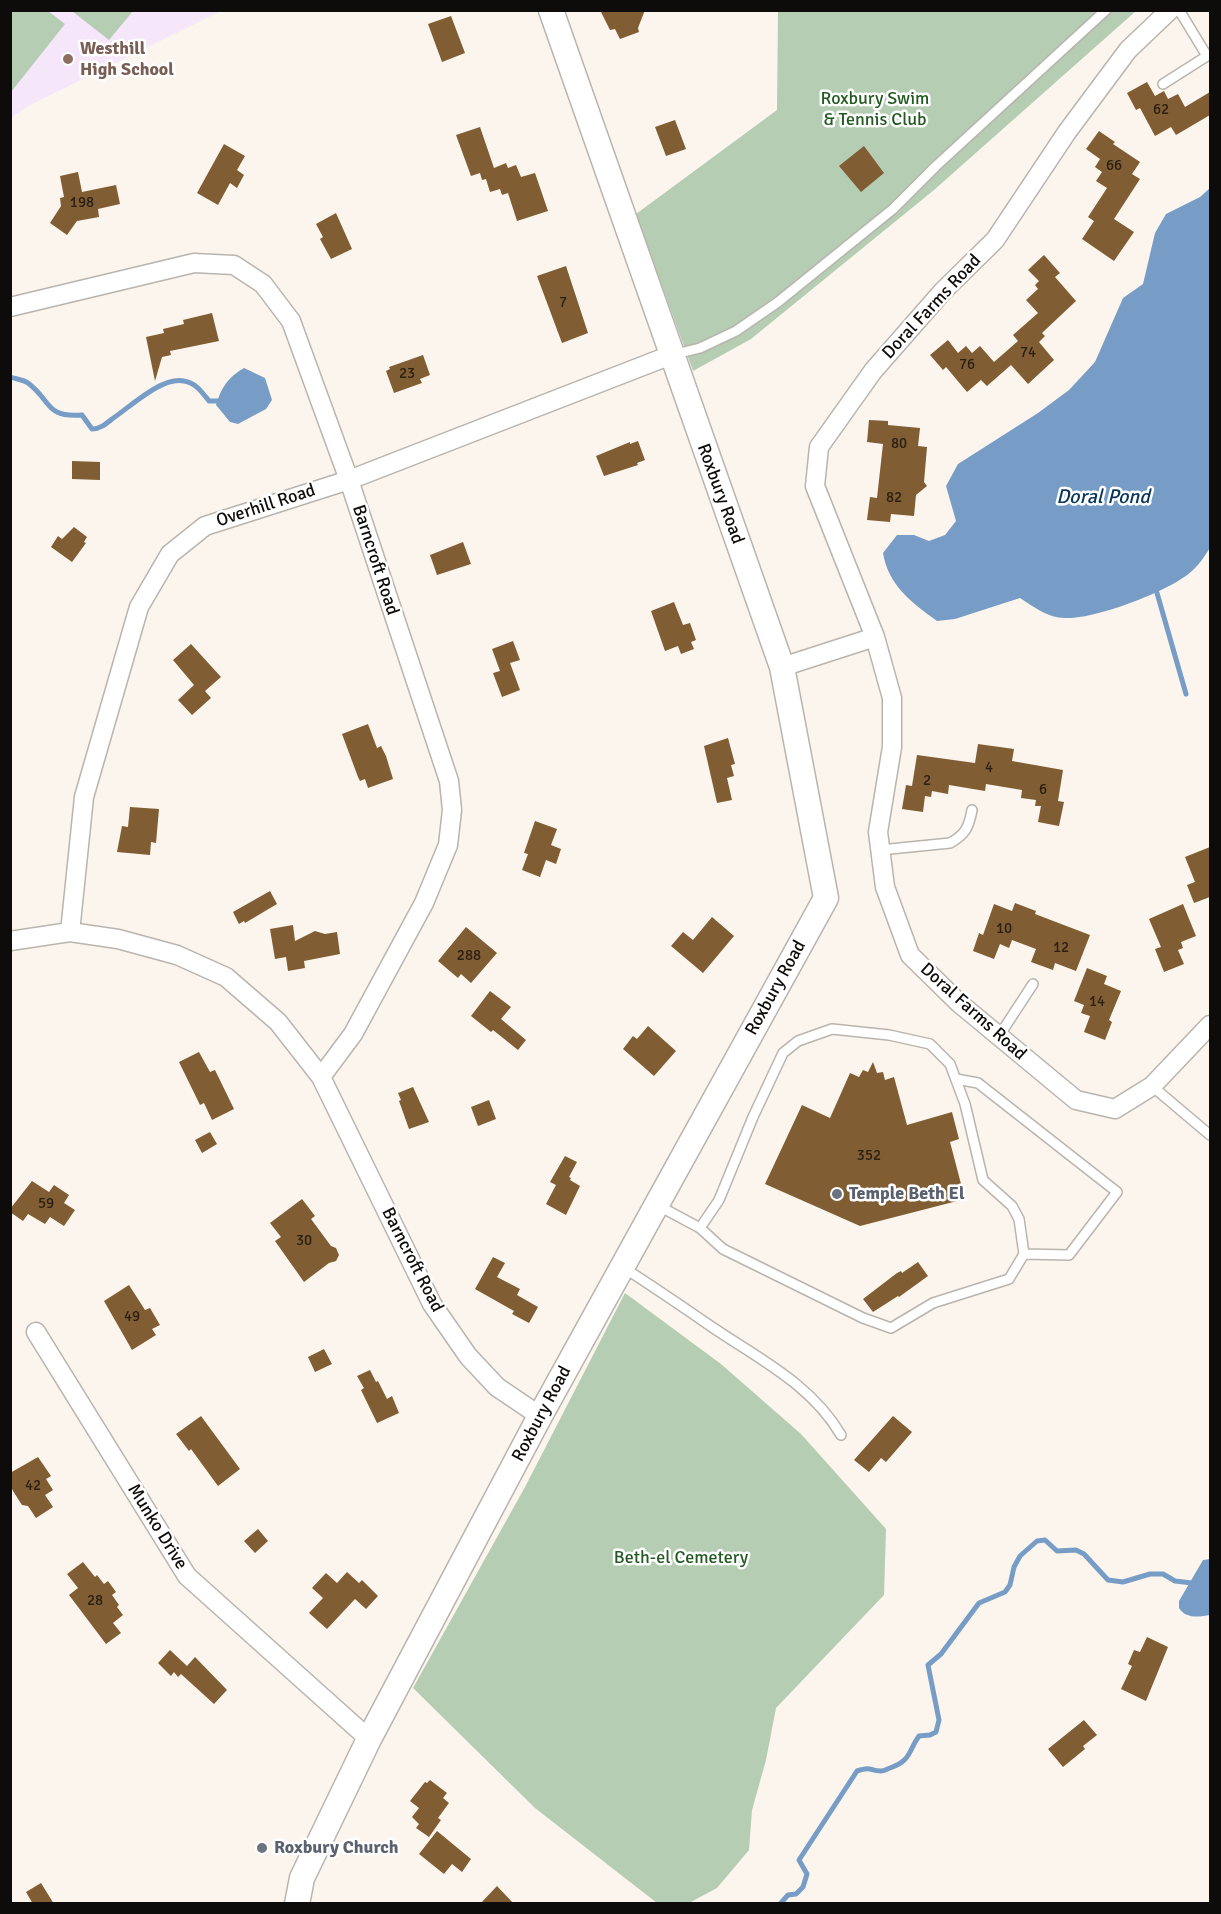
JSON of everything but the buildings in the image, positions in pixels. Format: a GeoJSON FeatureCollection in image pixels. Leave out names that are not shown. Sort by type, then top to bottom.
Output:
{"type":"FeatureCollection","features":[{"type":"Feature","properties":{"kind":"street","name":"Roxbury Road"},"geometry":{"type":"LineString","coordinates":[[297,1904],[302,1878],[369,1739],[540,1416],[826,898],[782,667],[551,10]]}},
{"type":"Feature","properties":{"kind":"street","name":"Doral Farms Road"},"geometry":{"type":"LineString","coordinates":[[1170,10],[1128,50],[1067,132],[995,240],[943,291],[873,371],[819,447],[815,486],[875,637],[892,698],[892,747],[878,832],[885,887],[910,955],[959,1003],[1076,1100],[1115,1109],[1152,1086],[1210,1025]]}},
{"type":"Feature","properties":{"kind":"street","name":"Barncroft Road"},"geometry":{"type":"LineString","coordinates":[[10,307],[194,263],[234,266],[263,284],[291,321],[349,480],[449,781],[452,810],[448,844],[423,903],[353,1034],[321,1077]]}},
{"type":"Feature","properties":{"kind":"street","name":"Overhill Road"},"geometry":{"type":"LineString","coordinates":[[70,932],[84,797],[139,607],[170,554],[205,526],[349,480],[671,355]]}},
{"type":"Feature","properties":{"kind":"street"},"geometry":{"type":"LineString","coordinates":[[782,667],[875,637]]}},
{"type":"Feature","properties":{"kind":"street","name":"Barncroft Road"},"geometry":{"type":"LineString","coordinates":[[10,941],[70,932],[118,939],[177,956],[226,977],[278,1022],[321,1077],[432,1304],[468,1356],[497,1387],[540,1416]]}},
{"type":"Feature","properties":{"kind":"street","name":"Munko Drive"},"geometry":{"type":"LineString","coordinates":[[36,1332],[187,1576],[369,1739]]}},
{"type":"Feature","properties":{"kind":"lane"},"geometry":{"type":"LineString","coordinates":[[671,355],[700,348],[736,331],[778,302],[893,209],[936,166],[1106,10]]}},
{"type":"Feature","properties":{"kind":"lane"},"geometry":{"type":"LineString","coordinates":[[1163,84],[1208,56],[1179,10]]}},
{"type":"Feature","properties":{"kind":"lane"},"geometry":{"type":"LineString","coordinates":[[880,850],[950,843],[960,838],[969,827],[972,810]]}},
{"type":"Feature","properties":{"kind":"lane"},"geometry":{"type":"LineString","coordinates":[[999,1036],[1033,984]]}},
{"type":"Feature","properties":{"kind":"lane"},"geometry":{"type":"LineString","coordinates":[[656,1205],[700,1228],[723,1249],[862,1318],[891,1328],[933,1303],[1009,1279],[1024,1254],[1019,1219],[1012,1206],[983,1180],[965,1104],[950,1064],[930,1044],[889,1035],[832,1029],[798,1041],[783,1053],[753,1117],[719,1200],[700,1228]]}},
{"type":"Feature","properties":{"kind":"lane"},"geometry":{"type":"LineString","coordinates":[[956,1080],[978,1083],[1117,1192],[1069,1255],[1024,1254]]}},
{"type":"Feature","properties":{"kind":"lane"},"geometry":{"type":"LineString","coordinates":[[1152,1086],[1210,1135]]}},
{"type":"Feature","properties":{"kind":"lane"},"geometry":{"type":"LineString","coordinates":[[622,1266],[761,1357],[799,1385],[841,1435]]}},
{"type":"Feature","properties":{"kind":"shaded area","name":"Westhill High School"},"geometry":{"type":"Polygon","coordinates":[[[11,11],[221,11],[28,106],[11,118],[11,11]]]}},
{"type":"Feature","properties":{"kind":"green space"},"geometry":{"type":"Polygon","coordinates":[[[11,10],[48,11],[65,24],[11,92],[11,10]]]}},
{"type":"Feature","properties":{"kind":"green space"},"geometry":{"type":"Polygon","coordinates":[[[72,11],[133,11],[109,40],[72,11]]]}},
{"type":"Feature","properties":{"kind":"green space","name":"Roxbury Swim & Tennis Club"},"geometry":{"type":"Polygon","coordinates":[[[778,11],[1136,11],[934,190],[751,339],[693,371],[636,214],[777,110],[778,11]]]}},
{"type":"Feature","properties":{"kind":"green space","name":"Beth-el Cemetery"},"geometry":{"type":"Polygon","coordinates":[[[625,1293],[721,1364],[801,1434],[886,1529],[884,1595],[776,1708],[766,1760],[752,1810],[749,1850],[717,1888],[689,1903],[657,1903],[535,1808],[413,1688],[525,1487],[625,1293]]]}},
{"type":"Feature","properties":{"kind":"water","name":"Doral Pond"},"geometry":{"type":"Polygon","coordinates":[[[1210,188],[1210,548],[1193,570],[1183,578],[1151,595],[1113,609],[1078,617],[1059,618],[1041,611],[1020,598],[955,619],[937,621],[902,592],[890,575],[883,553],[897,535],[914,535],[929,541],[945,535],[956,521],[946,486],[958,464],[1038,413],[1069,390],[1095,362],[1123,298],[1143,284],[1155,233],[1166,214],[1200,197],[1210,188]]]}},
{"type":"Feature","properties":{"kind":"water"},"geometry":{"type":"Polygon","coordinates":[[[244,368],[265,378],[272,400],[266,409],[238,424],[230,422],[216,405],[226,384],[244,368]]]}},
{"type":"Feature","properties":{"kind":"water"},"geometry":{"type":"Polygon","coordinates":[[[1210,1559],[1210,1615],[1189,1616],[1179,1608],[1179,1601],[1203,1560],[1210,1559]]]}},
{"type":"Feature","properties":{"kind":"waterway"},"geometry":{"type":"LineString","coordinates":[[10,377],[28,383],[55,411],[61,414],[82,415],[92,429],[105,424],[137,400],[166,383],[184,381],[198,388],[209,401],[218,401]]}},
{"type":"Feature","properties":{"kind":"waterway"},"geometry":{"type":"LineString","coordinates":[[1157,593],[1186,694]]}},
{"type":"Feature","properties":{"kind":"waterway"},"geometry":{"type":"LineString","coordinates":[[780,1904],[788,1895],[796,1894],[803,1887],[807,1874],[799,1860],[857,1771],[868,1769],[882,1771],[897,1765],[909,1755],[919,1736],[936,1732],[939,1720],[928,1665],[941,1654],[979,1603],[1005,1592],[1010,1585],[1014,1567],[1020,1556],[1037,1541],[1045,1540],[1057,1551],[1076,1550],[1084,1554],[1108,1580],[1123,1582],[1150,1574],[1163,1574],[1175,1581],[1192,1583]]}},
{"type":"Feature","properties":{"kind":"place","name":"Westhill High School"},"geometry":{"type":"Point","coordinates":[68,59]}},
{"type":"Feature","properties":{"kind":"place","name":"Temple Beth El"},"geometry":{"type":"Point","coordinates":[837,1194]}},
{"type":"Feature","properties":{"kind":"place","name":"Roxbury Church"},"geometry":{"type":"Point","coordinates":[262,1848]}}]}
